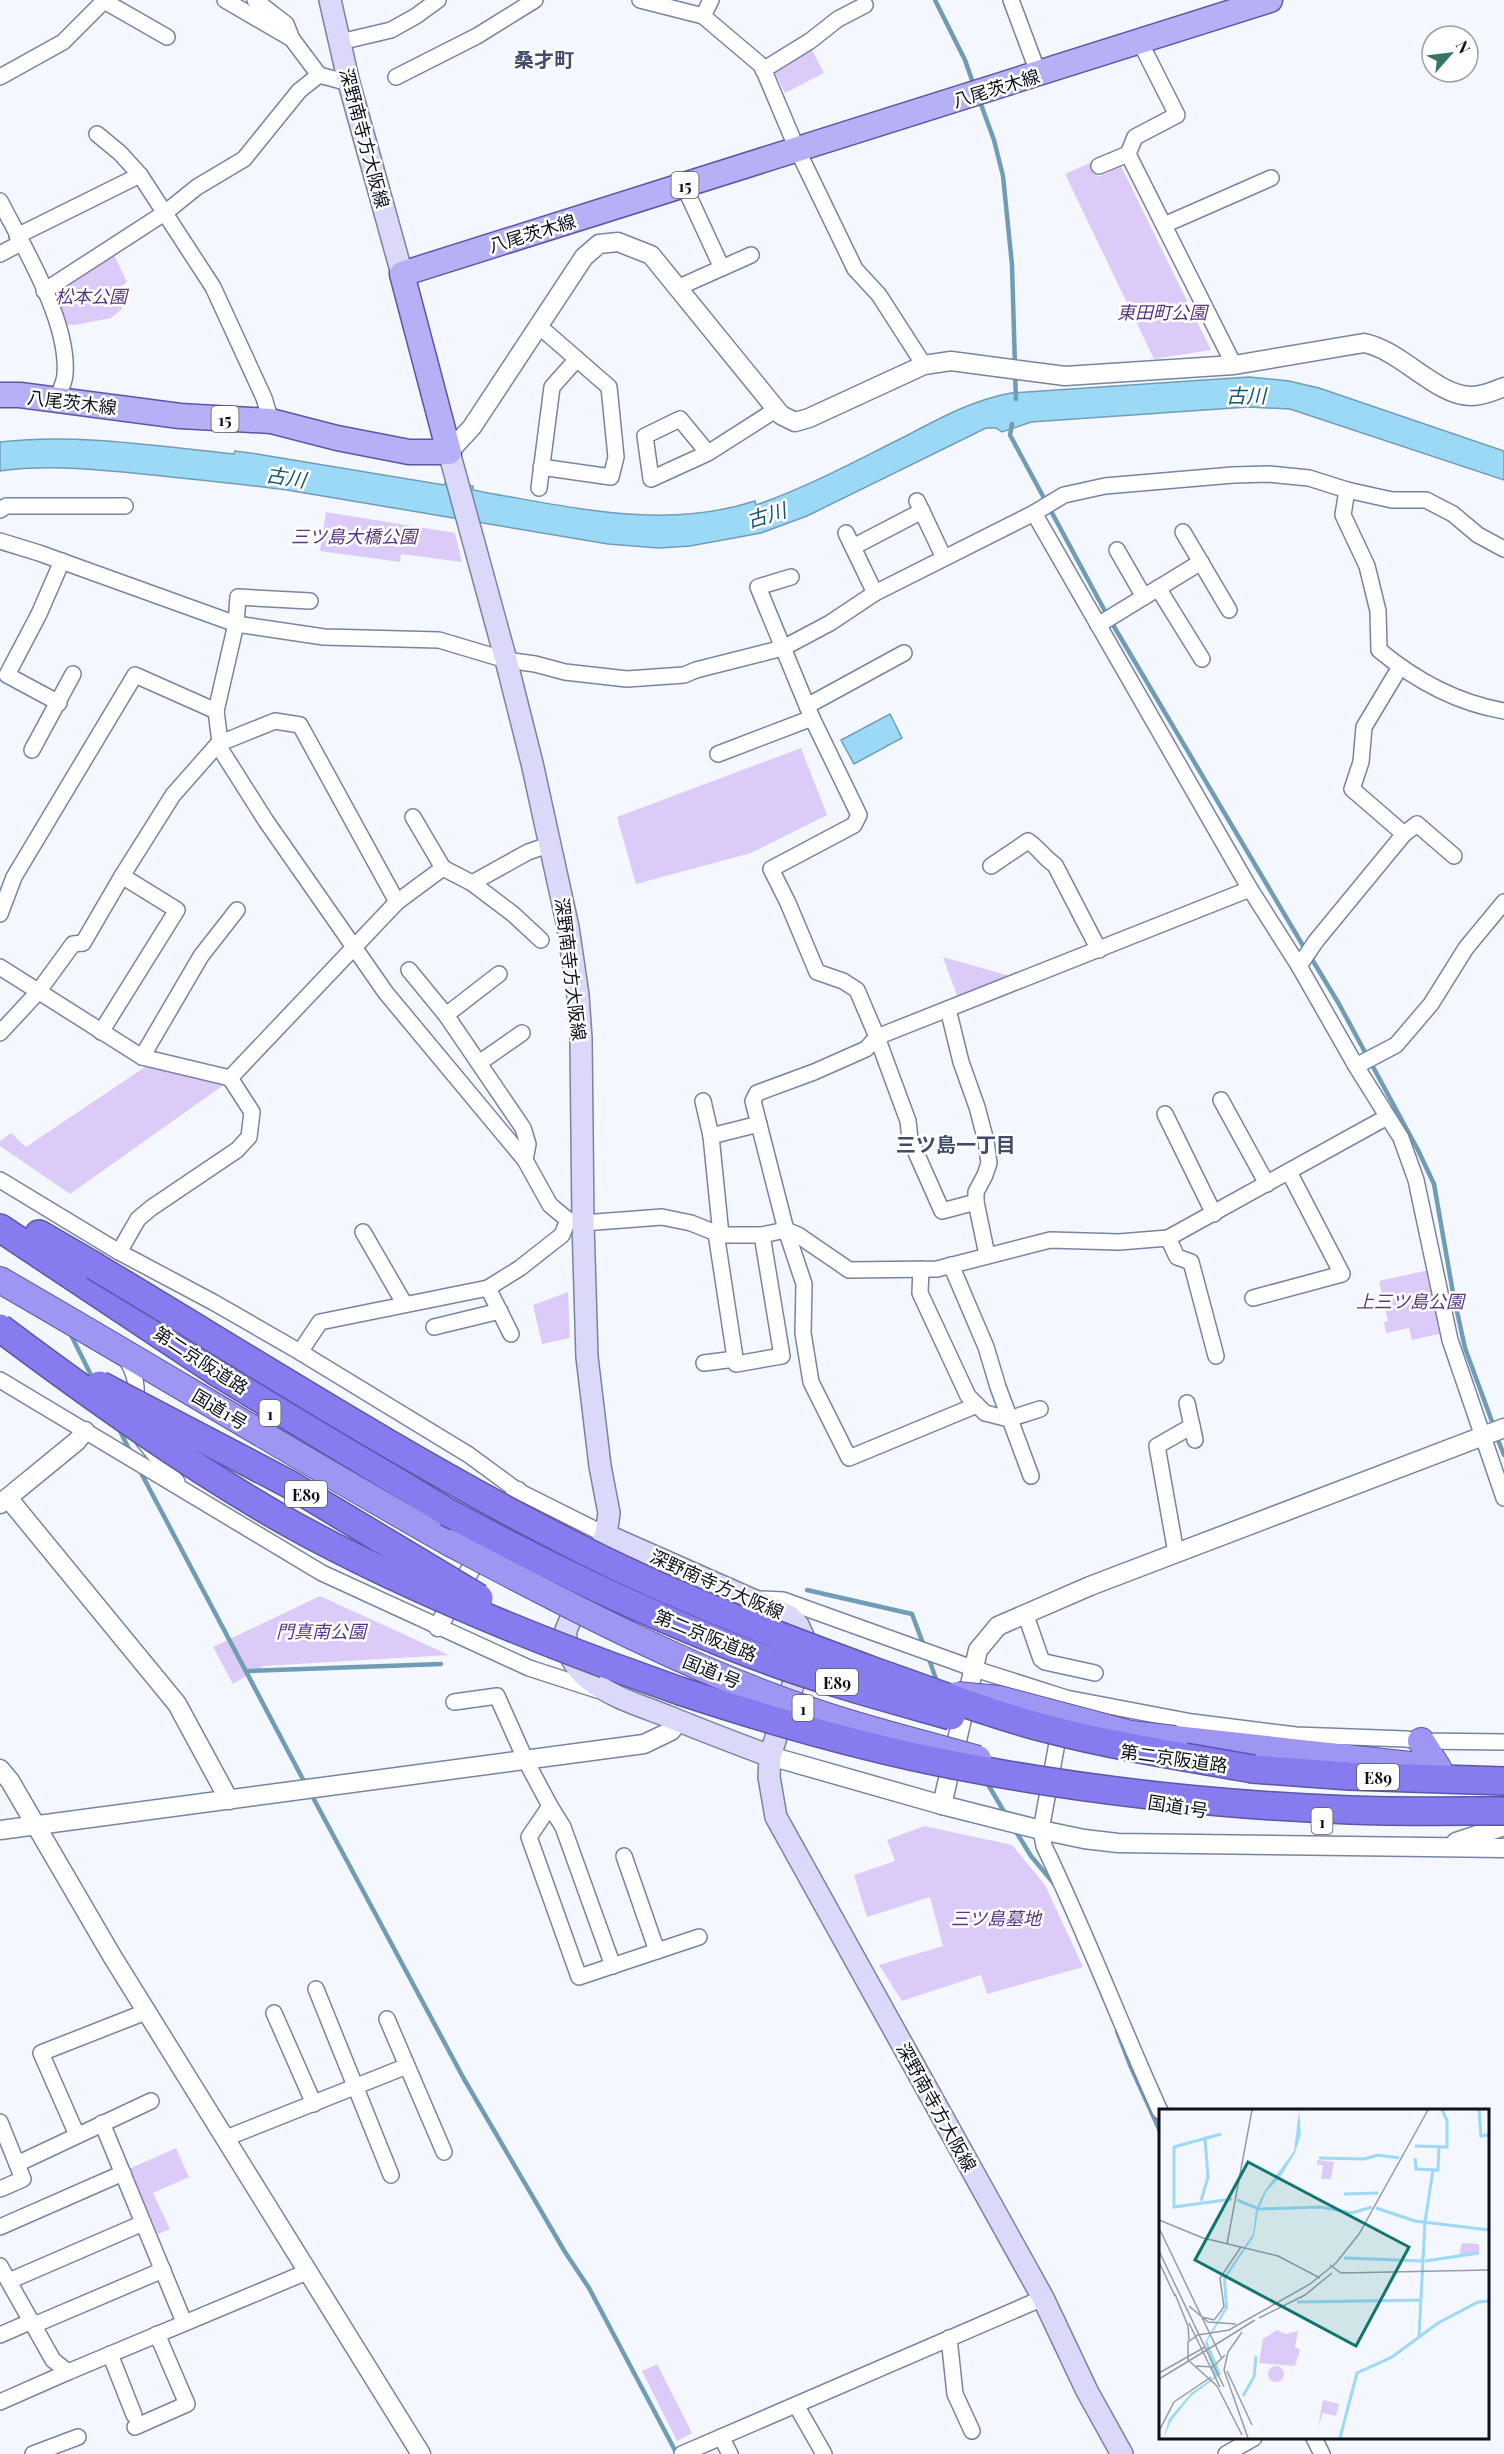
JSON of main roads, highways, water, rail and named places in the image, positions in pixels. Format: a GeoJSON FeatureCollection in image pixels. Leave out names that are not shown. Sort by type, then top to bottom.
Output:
{"type":"FeatureCollection","features":[{"type":"Feature","properties":{"kind":"highway"},"geometry":{"type":"LineString","coordinates":[[0,1215],[94,1266],[453,1481],[571,1544],[659,1586],[792,1641],[969,1705],[1074,1735],[1132,1748],[1253,1769]]}},
{"type":"Feature","properties":{"kind":"highway","name":"第二京阪道路"},"geometry":{"type":"LineString","coordinates":[[0,1228],[218,1373],[447,1512],[545,1565],[648,1613],[753,1655],[866,1692],[974,1722],[1053,1740],[1128,1753],[1253,1769],[1349,1776],[1504,1781]]}},
{"type":"Feature","properties":{"kind":"highway","name":"国道1号"},"geometry":{"type":"LineString","coordinates":[[0,1244],[334,1453],[456,1535],[633,1638],[677,1658],[812,1711],[955,1749],[1050,1779],[1179,1809],[1332,1822],[1504,1825]]}},
{"type":"Feature","properties":{"kind":"highway","name":"国道1号"},"geometry":{"type":"LineString","coordinates":[[0,1280],[120,1349],[322,1471],[456,1535],[645,1619],[745,1657],[857,1684],[1064,1707],[1131,1734],[1438,1768],[1504,1769]]}},
{"type":"Feature","properties":{"kind":"highway"},"geometry":{"type":"LineString","coordinates":[[0,1328],[81,1389],[153,1438],[282,1519],[410,1584],[532,1637],[605,1664]]}},
{"type":"Feature","properties":{"kind":"highway","name":"E89"},"geometry":{"type":"LineString","coordinates":[[0,1335],[220,1446],[289,1484],[408,1557],[525,1624],[605,1664]]}},
{"type":"Feature","properties":{"kind":"highway","name":"第二京阪道路"},"geometry":{"type":"LineString","coordinates":[[605,1664],[765,1718],[866,1746],[981,1770],[1124,1792],[1254,1804],[1351,1810],[1504,1811]]}},
{"type":"Feature","properties":{"kind":"highway"},"geometry":{"type":"LineString","coordinates":[[1420,1741],[1438,1768]]}},
{"type":"Feature","properties":{"kind":"main road","name":"深野南寺方大阪線"},"geometry":{"type":"LineString","coordinates":[[330,0],[349,83],[402,274]]}},
{"type":"Feature","properties":{"kind":"main road","name":"八尾茨木線"},"geometry":{"type":"LineString","coordinates":[[402,274],[1039,75],[1140,42],[1237,5],[1270,0]]}},
{"type":"Feature","properties":{"kind":"main road"},"geometry":{"type":"LineString","coordinates":[[402,274],[449,452]]}},
{"type":"Feature","properties":{"kind":"main road","name":"八尾茨木線"},"geometry":{"type":"LineString","coordinates":[[0,395],[180,416],[271,421],[337,438],[409,452],[449,452]]}},
{"type":"Feature","properties":{"kind":"main road","name":"深野南寺方大阪線"},"geometry":{"type":"LineString","coordinates":[[449,452],[506,660],[551,844],[568,927],[578,995],[581,1038],[576,1222],[587,1357],[609,1513],[606,1534],[566,1630],[569,1654],[576,1666],[590,1681],[614,1696],[770,1756]]}},
{"type":"Feature","properties":{"kind":"main road","name":"深野南寺方大阪線"},"geometry":{"type":"LineString","coordinates":[[606,1534],[754,1599],[789,1616],[798,1625],[804,1652],[770,1756],[769,1777],[776,1817],[1043,2298],[1087,2391],[1122,2454]]}},
{"type":"Feature","properties":{"kind":"water","name":"古川"},"geometry":{"type":"Polygon","coordinates":[[[1249,377],[1289,381],[1319,388],[1504,451],[1504,480],[1290,409],[1248,407],[1031,422],[1002,432],[996,428],[986,428],[807,516],[761,533],[690,546],[659,548],[608,544],[253,486],[76,469],[38,468],[0,471],[0,442],[88,440],[234,454],[235,451],[257,454],[444,485],[446,481],[473,486],[473,490],[588,510],[622,514],[688,514],[722,510],[755,501],[756,505],[775,498],[832,473],[957,410],[997,396],[1011,393],[1249,377]]]}},
{"type":"Feature","properties":{"kind":"water"},"geometry":{"type":"Polygon","coordinates":[[[890,714],[902,738],[854,764],[841,740],[890,714]]]}},
{"type":"Feature","properties":{"kind":"waterway"},"geometry":{"type":"LineString","coordinates":[[935,0],[965,60],[974,86]]}},
{"type":"Feature","properties":{"kind":"waterway"},"geometry":{"type":"LineString","coordinates":[[979,99],[994,140],[1003,176],[1012,265],[1015,366]]}},
{"type":"Feature","properties":{"kind":"waterway"},"geometry":{"type":"LineString","coordinates":[[1015,374],[1016,399]]}},
{"type":"Feature","properties":{"kind":"waterway"},"geometry":{"type":"LineString","coordinates":[[1012,424],[1010,435],[1106,613],[1305,949]]}},
{"type":"Feature","properties":{"kind":"waterway"},"geometry":{"type":"LineString","coordinates":[[1310,956],[1339,1004],[1434,1184],[1465,1348],[1494,1427]]}},
{"type":"Feature","properties":{"kind":"waterway"},"geometry":{"type":"LineString","coordinates":[[70,1333],[93,1379]]}},
{"type":"Feature","properties":{"kind":"waterway"},"geometry":{"type":"LineString","coordinates":[[119,1429],[131,1453]]}},
{"type":"Feature","properties":{"kind":"waterway"},"geometry":{"type":"LineString","coordinates":[[1496,1435],[1504,1455]]}},
{"type":"Feature","properties":{"kind":"waterway"},"geometry":{"type":"LineString","coordinates":[[139,1469],[306,1785]]}},
{"type":"Feature","properties":{"kind":"waterway"},"geometry":{"type":"LineString","coordinates":[[807,1590],[912,1614],[924,1646]]}},
{"type":"Feature","properties":{"kind":"waterway"},"geometry":{"type":"LineString","coordinates":[[928,1656],[937,1682]]}},
{"type":"Feature","properties":{"kind":"waterway"},"geometry":{"type":"LineString","coordinates":[[246,1671],[441,1664]]}},
{"type":"Feature","properties":{"kind":"waterway"},"geometry":{"type":"LineString","coordinates":[[986,1781],[1006,1815]]}},
{"type":"Feature","properties":{"kind":"waterway"},"geometry":{"type":"LineString","coordinates":[[310,1792],[464,2079],[565,2252],[589,2288],[677,2454]]}},
{"type":"Feature","properties":{"kind":"waterway"},"geometry":{"type":"LineString","coordinates":[[1015,1830],[1031,1856],[1056,1886]]}},
{"type":"Feature","properties":{"kind":"waterway"},"geometry":{"type":"LineString","coordinates":[[1117,2031],[1159,2129]]}},
{"type":"Feature","properties":{"kind":"district","name":"桑才町"},"geometry":{"type":"Point","coordinates":[544,58]}},
{"type":"Feature","properties":{"kind":"district","name":"三ツ島一丁目"},"geometry":{"type":"Point","coordinates":[956,1143]}},
{"type":"Feature","properties":{"kind":"park label","name":"松本公園"},"geometry":{"type":"Point","coordinates":[91,296]}},
{"type":"Feature","properties":{"kind":"park label","name":"東田町公園"},"geometry":{"type":"Point","coordinates":[1162,312]}},
{"type":"Feature","properties":{"kind":"park label","name":"三ツ島大橋公園"},"geometry":{"type":"Point","coordinates":[354,536]}},
{"type":"Feature","properties":{"kind":"park label","name":"上三ツ島公園"},"geometry":{"type":"Point","coordinates":[1410,1301]}},
{"type":"Feature","properties":{"kind":"park label","name":"門真南公園"},"geometry":{"type":"Point","coordinates":[321,1631]}},
{"type":"Feature","properties":{"kind":"park label","name":"三ツ島墓地"},"geometry":{"type":"Point","coordinates":[996,1918]}}]}
